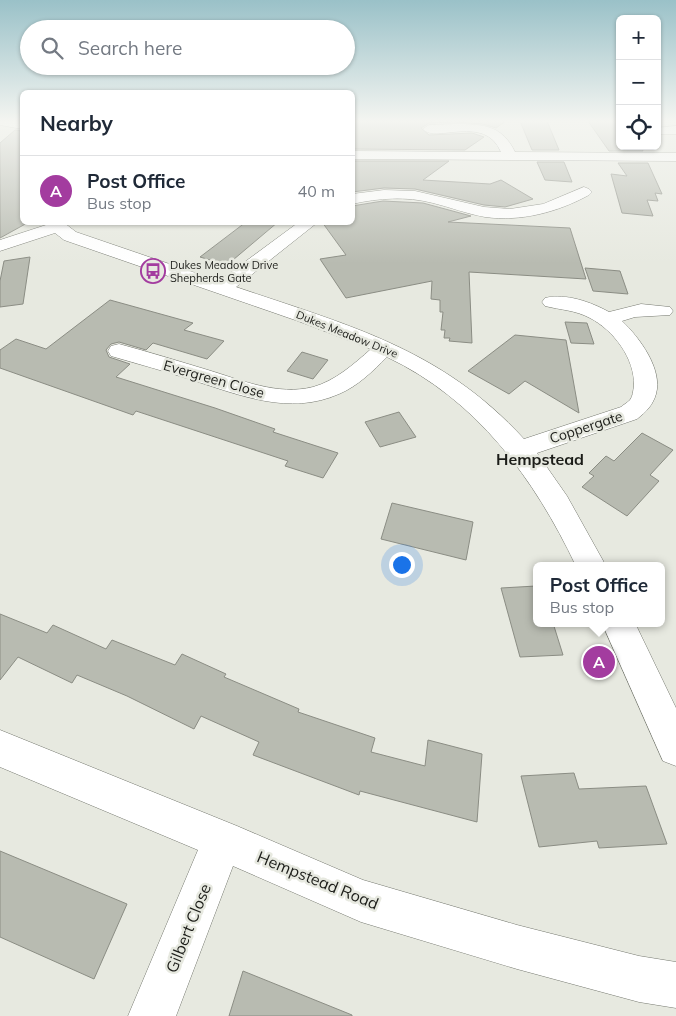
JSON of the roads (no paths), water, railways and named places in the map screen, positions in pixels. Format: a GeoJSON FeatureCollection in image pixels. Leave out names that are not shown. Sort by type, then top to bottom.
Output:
{"type":"FeatureCollection","features":[{"type":"Feature","properties":{"kind":"street"},"geometry":{"type":"LineString","coordinates":[[355,199],[378,195],[408,194],[487,212],[514,212],[549,207],[584,192]]}},
{"type":"Feature","properties":{"kind":"street"},"geometry":{"type":"LineString","coordinates":[[0,246],[54,225]]}},
{"type":"Feature","properties":{"kind":"street","name":"Dukes Meadow Drive"},"geometry":{"type":"LineString","coordinates":[[54,225],[70,236],[335,327],[386,348],[440,377],[483,411],[521,449],[559,504],[589,562]]}},
{"type":"Feature","properties":{"kind":"street"},"geometry":{"type":"LineString","coordinates":[[222,288],[306,225]]}},
{"type":"Feature","properties":{"kind":"street","name":"Coppergate"},"geometry":{"type":"LineString","coordinates":[[521,449],[629,413],[638,408],[642,403],[646,384],[643,371],[630,343],[609,320],[577,304],[552,302]]}},
{"type":"Feature","properties":{"kind":"street"},"geometry":{"type":"LineString","coordinates":[[609,320],[628,311],[641,309],[663,311]]}},
{"type":"Feature","properties":{"kind":"street","name":"Evergreen Close"},"geometry":{"type":"LineString","coordinates":[[119,350],[256,393],[302,396],[329,390],[343,383],[386,348]]}},
{"type":"Feature","properties":{"kind":"street"},"geometry":{"type":"LineString","coordinates":[[620,627],[676,748]]}},
{"type":"Feature","properties":{"kind":"street","name":"Hempstead Road"},"geometry":{"type":"LineString","coordinates":[[0,748],[223,840],[361,901],[517,947],[639,980],[676,985]]}},
{"type":"Feature","properties":{"kind":"street","name":"Gilbert Close"},"geometry":{"type":"LineString","coordinates":[[152,1016],[223,840]]}},
{"type":"Feature","properties":{"kind":"place","name":"Dukes Meadow Drive Shepherds Gate"},"geometry":{"type":"Point","coordinates":[153,271]}},
{"type":"Feature","properties":{"kind":"place","name":"Post Office"},"geometry":{"type":"Point","coordinates":[599,662]}},
{"type":"Feature","properties":{"kind":"district","name":"Hempstead"},"geometry":{"type":"Point","coordinates":[540,459]}}]}
